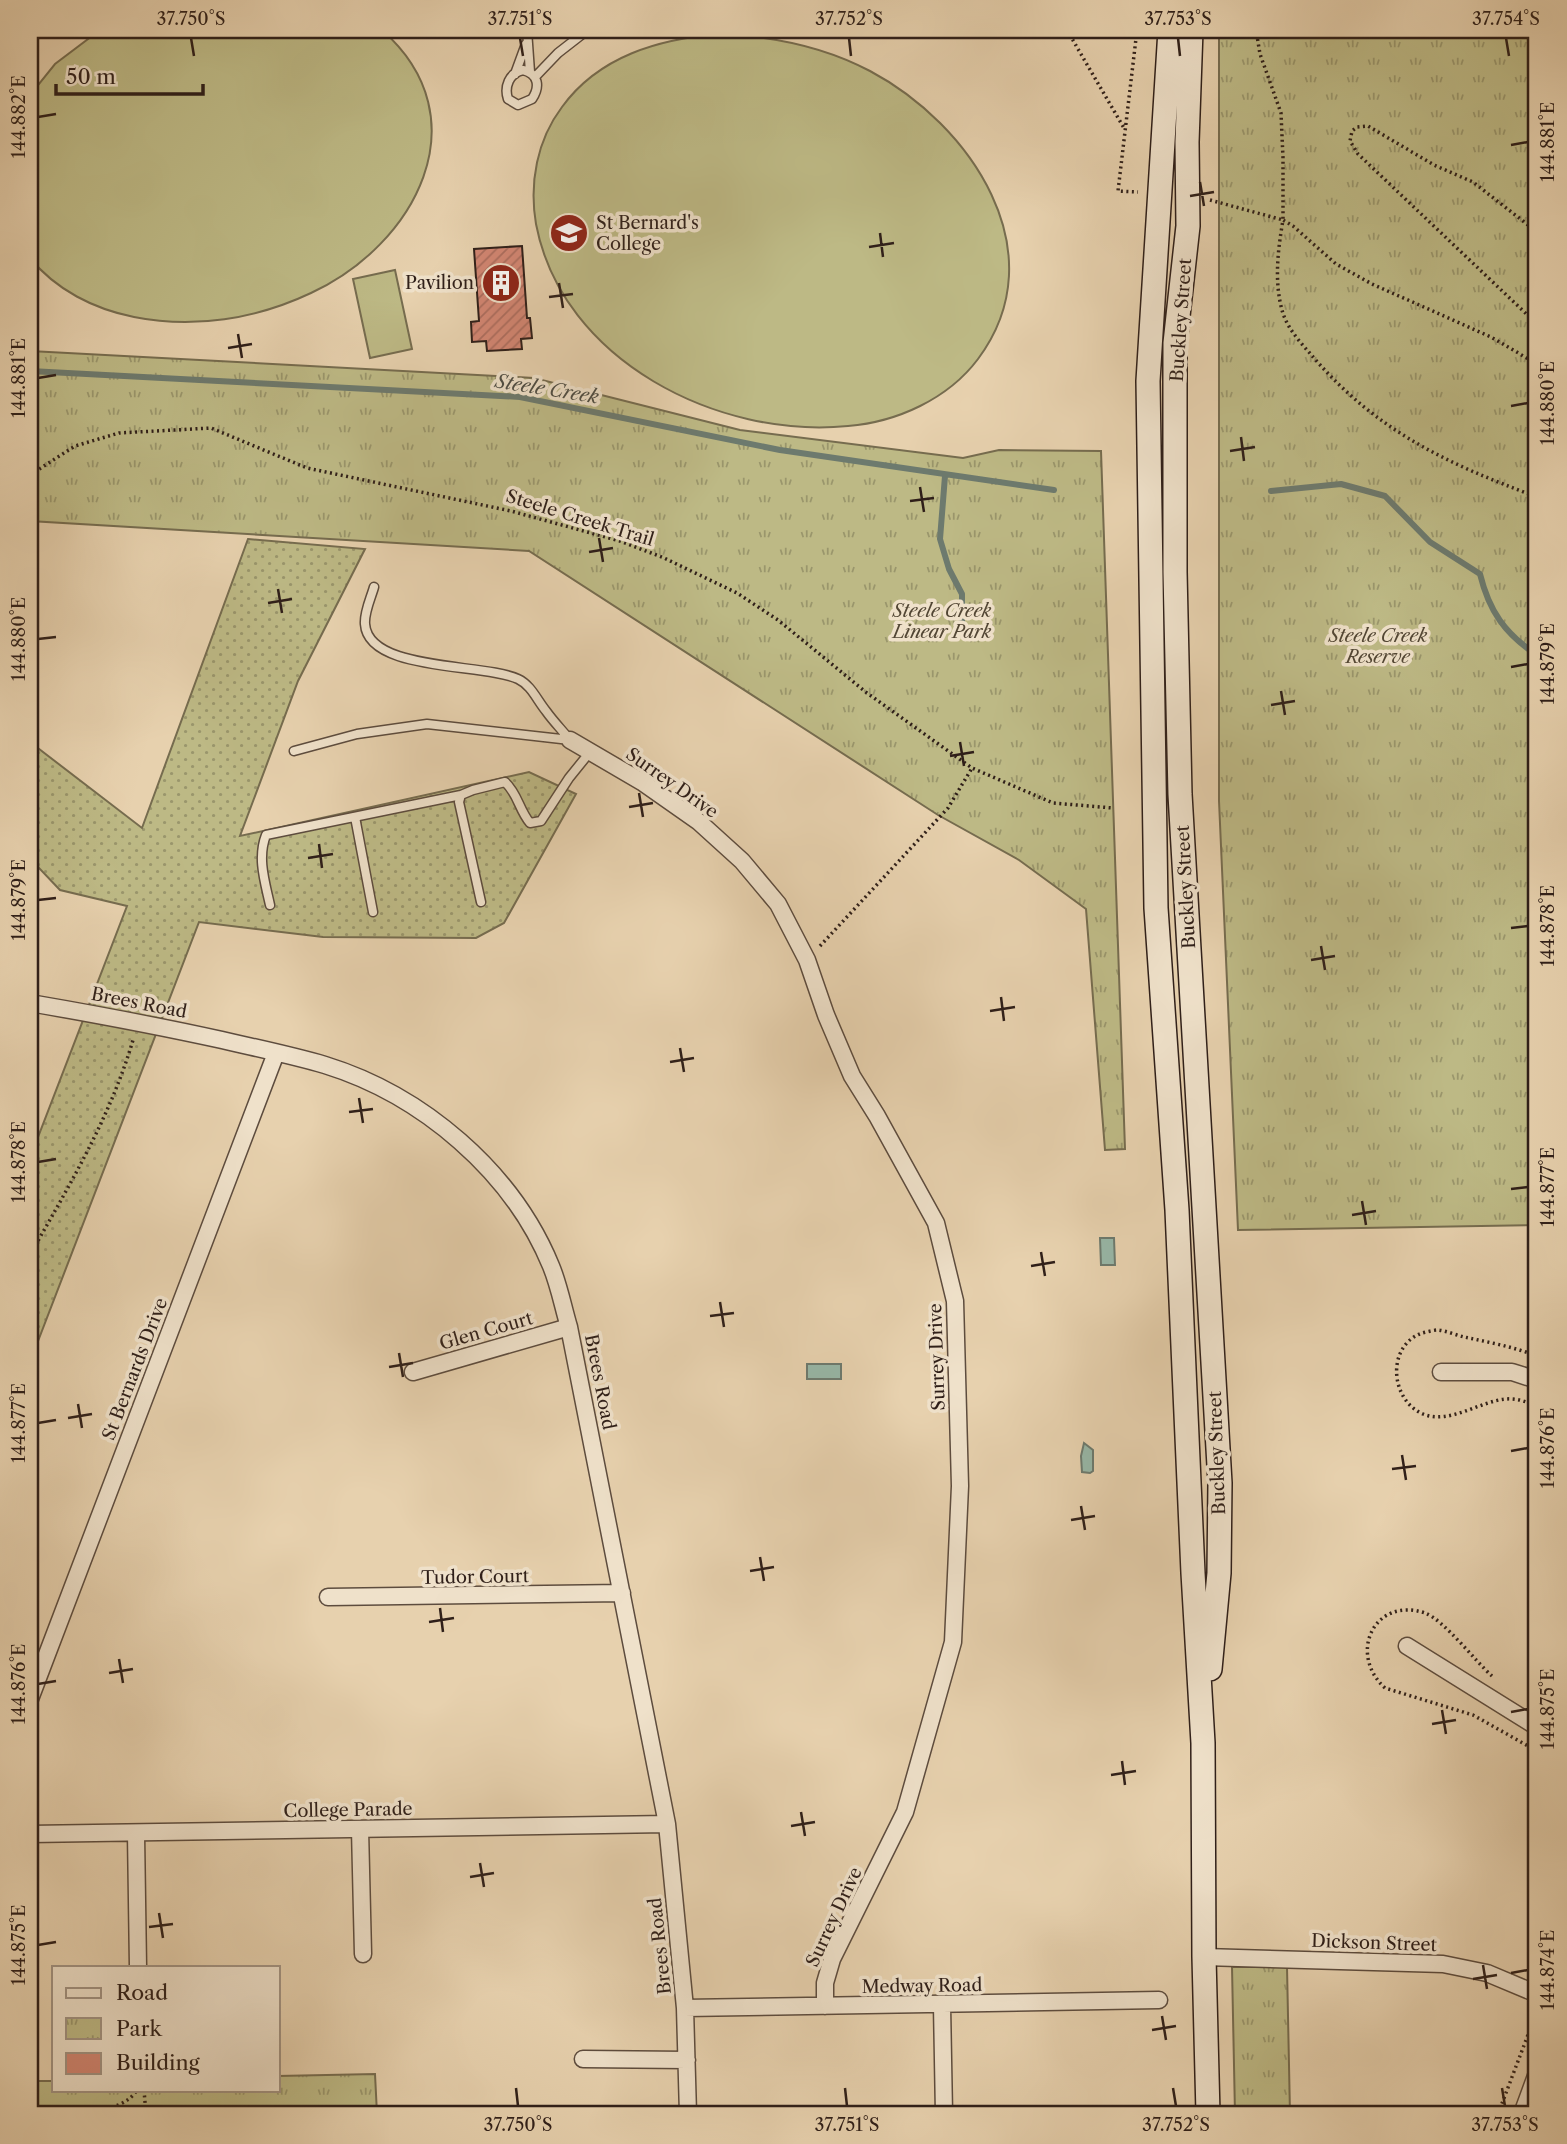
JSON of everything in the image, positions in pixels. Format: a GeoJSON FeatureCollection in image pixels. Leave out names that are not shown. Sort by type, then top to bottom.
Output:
{"type":"FeatureCollection","features":[{"type":"Feature","properties":{"kind":"main road","name":"Buckley Street"},"geometry":{"type":"LineString","coordinates":[[1170,30],[1148,381],[1156,908],[1177,1210],[1203,1744],[1208,2114]]}},
{"type":"Feature","properties":{"kind":"main road","name":"Buckley Street"},"geometry":{"type":"LineString","coordinates":[[1191,30],[1187,142],[1188,226],[1175,343],[1175,572],[1180,794],[1220,1483],[1219,1573],[1203,1744]]}},
{"type":"Feature","properties":{"kind":"street","name":"Surrey Drive"},"geometry":{"type":"LineString","coordinates":[[570,740],[642,782],[699,822],[742,861],[778,904],[807,960],[826,1015],[852,1076],[936,1223],[955,1301],[960,1486],[953,1642],[905,1812],[832,1959],[825,1983],[825,2006]]}},
{"type":"Feature","properties":{"kind":"street","name":"Brees Road"},"geometry":{"type":"LineString","coordinates":[[30,1003],[139,1021],[276,1053],[326,1066],[371,1084],[421,1110],[462,1141],[498,1178],[527,1220],[551,1266],[569,1327],[667,1824],[685,2008],[688,2114]]}},
{"type":"Feature","properties":{"kind":"street","name":"St Bernards Drive"},"geometry":{"type":"LineString","coordinates":[[30,1699],[276,1053]]}},
{"type":"Feature","properties":{"kind":"street","name":"Glen Court"},"geometry":{"type":"LineString","coordinates":[[413,1372],[569,1327]]}},
{"type":"Feature","properties":{"kind":"street"},"geometry":{"type":"LineString","coordinates":[[1441,1372],[1512,1371],[1537,1380]]}},
{"type":"Feature","properties":{"kind":"street","name":"Tudor Court"},"geometry":{"type":"LineString","coordinates":[[328,1597],[622,1593]]}},
{"type":"Feature","properties":{"kind":"street"},"geometry":{"type":"LineString","coordinates":[[1407,1646],[1537,1727]]}},
{"type":"Feature","properties":{"kind":"street","name":"College Parade"},"geometry":{"type":"LineString","coordinates":[[30,1834],[667,1824]]}},
{"type":"Feature","properties":{"kind":"street"},"geometry":{"type":"LineString","coordinates":[[360,1829],[363,1954]]}},
{"type":"Feature","properties":{"kind":"street"},"geometry":{"type":"LineString","coordinates":[[136,1834],[138,1966]]}},
{"type":"Feature","properties":{"kind":"street","name":"Dickson Street"},"geometry":{"type":"LineString","coordinates":[[1204,1957],[1443,1964],[1487,1973],[1537,1994]]}},
{"type":"Feature","properties":{"kind":"street","name":"Medway Road"},"geometry":{"type":"LineString","coordinates":[[685,2008],[1159,2000]]}},
{"type":"Feature","properties":{"kind":"street"},"geometry":{"type":"LineString","coordinates":[[942,2005],[944,2114]]}},
{"type":"Feature","properties":{"kind":"street"},"geometry":{"type":"LineString","coordinates":[[583,2059],[687,2060]]}},
{"type":"Feature","properties":{"kind":"street"},"geometry":{"type":"LineString","coordinates":[[1522,2114],[1537,2073]]}},
{"type":"Feature","properties":{"kind":"lane"},"geometry":{"type":"LineString","coordinates":[[527,30],[532,74],[538,84],[532,99],[518,105],[508,99],[506,92],[527,41]]}},
{"type":"Feature","properties":{"kind":"lane"},"geometry":{"type":"LineString","coordinates":[[532,74],[585,32]]}},
{"type":"Feature","properties":{"kind":"lane"},"geometry":{"type":"LineString","coordinates":[[515,74],[523,70],[532,74]]}},
{"type":"Feature","properties":{"kind":"lane"},"geometry":{"type":"LineString","coordinates":[[374,587],[365,622],[369,639],[380,649],[402,658],[504,674],[521,680],[570,740]]}},
{"type":"Feature","properties":{"kind":"lane"},"geometry":{"type":"LineString","coordinates":[[294,751],[357,734],[427,724],[570,740]]}},
{"type":"Feature","properties":{"kind":"lane"},"geometry":{"type":"LineString","coordinates":[[270,905],[262,867],[262,844],[266,835],[461,796],[472,790],[505,782],[515,792],[523,814],[530,823],[541,821],[590,752]]}},
{"type":"Feature","properties":{"kind":"lane"},"geometry":{"type":"LineString","coordinates":[[461,796],[459,802],[481,902]]}},
{"type":"Feature","properties":{"kind":"lane"},"geometry":{"type":"LineString","coordinates":[[355,817],[373,912]]}},
{"type":"Feature","properties":{"kind":"path"},"geometry":{"type":"LineString","coordinates":[[1067,30],[1125,130]]}},
{"type":"Feature","properties":{"kind":"path"},"geometry":{"type":"LineString","coordinates":[[1136,30],[1118,191],[1139,192]]}},
{"type":"Feature","properties":{"kind":"path"},"geometry":{"type":"LineString","coordinates":[[1256,30],[1260,54],[1281,113],[1283,220],[1278,251],[1282,309],[1294,333],[1336,383],[1416,445],[1449,462],[1537,497]]}},
{"type":"Feature","properties":{"kind":"path"},"geometry":{"type":"LineString","coordinates":[[1537,232],[1473,182],[1434,164],[1368,126],[1357,127],[1352,131],[1350,141],[1358,154],[1537,324]]}},
{"type":"Feature","properties":{"kind":"path"},"geometry":{"type":"LineString","coordinates":[[1210,200],[1283,220],[1336,264],[1372,284],[1491,337],[1537,363]]}},
{"type":"Feature","properties":{"kind":"path","name":"Steele Creek Trail"},"geometry":{"type":"LineString","coordinates":[[30,475],[75,446],[119,433],[211,428],[307,468],[511,511],[620,541],[664,558],[737,593],[778,620],[867,694],[972,768],[1053,803],[1113,808]]}},
{"type":"Feature","properties":{"kind":"path"},"geometry":{"type":"LineString","coordinates":[[807,960],[948,808],[972,768]]}},
{"type":"Feature","properties":{"kind":"path"},"geometry":{"type":"LineString","coordinates":[[30,1255],[83,1162],[120,1083],[139,1021]]}},
{"type":"Feature","properties":{"kind":"path"},"geometry":{"type":"LineString","coordinates":[[1498,2114],[1537,2010]]}},
{"type":"Feature","properties":{"kind":"path"},"geometry":{"type":"LineString","coordinates":[[30,2113],[47,2114],[105,2108],[123,2103],[136,2092]]}},
{"type":"Feature","properties":{"kind":"path"},"geometry":{"type":"LineString","coordinates":[[144,2092],[146,2114]]}},
{"type":"Feature","properties":{"kind":"green space"},"geometry":{"type":"Polygon","coordinates":[[[100,30],[382,30],[412,65],[428,102],[431,140],[423,177],[406,212],[380,244],[348,272],[290,302],[247,315],[202,322],[134,317],[90,303],[64,289],[30,258],[30,95],[55,64],[100,30]]]}},
{"type":"Feature","properties":{"kind":"green space","name":"Steele Creek Reserve"},"geometry":{"type":"Polygon","coordinates":[[[1219,30],[1537,30],[1537,1225],[1238,1230],[1219,801],[1219,30]]]}},
{"type":"Feature","properties":{"kind":"green space"},"geometry":{"type":"Polygon","coordinates":[[[719,34],[797,44],[834,55],[870,71],[907,94],[940,123],[969,157],[992,195],[1005,235],[1009,276],[1000,318],[978,359],[952,386],[937,397],[903,414],[848,426],[799,427],[748,419],[699,404],[653,381],[612,352],[578,315],[552,273],[536,224],[534,193],[541,148],[546,133],[562,107],[577,89],[594,75],[632,53],[674,40],[719,34]]]}},
{"type":"Feature","properties":{"kind":"green space"},"geometry":{"type":"Polygon","coordinates":[[[395,270],[412,349],[370,358],[353,279],[395,270]]]}},
{"type":"Feature","properties":{"kind":"green space","name":"Steele Creek Linear Park"},"geometry":{"type":"Polygon","coordinates":[[[30,351],[534,378],[740,430],[963,458],[999,450],[1101,451],[1125,1149],[1105,1150],[1086,909],[1019,860],[938,815],[529,551],[30,521],[30,351]]]}},
{"type":"Feature","properties":{"kind":"green space"},"geometry":{"type":"Polygon","coordinates":[[[248,539],[365,549],[298,681],[240,836],[529,772],[576,794],[504,923],[476,938],[323,937],[199,922],[30,1362],[30,1158],[127,906],[60,890],[38,867],[30,852],[30,742],[142,828],[248,539]]]}},
{"type":"Feature","properties":{"kind":"green space"},"geometry":{"type":"Polygon","coordinates":[[[1232,1967],[1287,1967],[1290,2114],[1235,2114],[1232,1967]]]}},
{"type":"Feature","properties":{"kind":"green space"},"geometry":{"type":"Polygon","coordinates":[[[375,2074],[377,2114],[30,2114],[30,2081],[52,2081],[52,2092],[280,2092],[280,2076],[375,2074]]]}},
{"type":"Feature","properties":{"kind":"shaded area"},"geometry":{"type":"Polygon","coordinates":[[[1100,1238],[1114,1238],[1115,1265],[1101,1265],[1100,1238]]]}},
{"type":"Feature","properties":{"kind":"shaded area"},"geometry":{"type":"Polygon","coordinates":[[[807,1364],[841,1364],[841,1379],[807,1379],[807,1364]]]}},
{"type":"Feature","properties":{"kind":"shaded area"},"geometry":{"type":"Polygon","coordinates":[[[1084,1443],[1093,1450],[1093,1471],[1090,1473],[1082,1472],[1084,1443]]]}},
{"type":"Feature","properties":{"kind":"building","name":"Pavilion"},"geometry":{"type":"Polygon","coordinates":[[[522,246],[527,318],[530,318],[532,338],[521,339],[522,349],[487,351],[486,341],[472,342],[471,322],[479,321],[474,249],[522,246]]]}},
{"type":"Feature","properties":{"kind":"waterway","name":"Steele Creek"},"geometry":{"type":"LineString","coordinates":[[30,371],[520,397],[780,450],[1054,490]]}},
{"type":"Feature","properties":{"kind":"waterway"},"geometry":{"type":"LineString","coordinates":[[945,476],[940,539],[949,569],[962,594],[962,627]]}},
{"type":"Feature","properties":{"kind":"waterway","name":"Steele Creek"},"geometry":{"type":"LineString","coordinates":[[1271,491],[1341,484],[1385,496],[1430,542],[1480,574],[1488,599],[1500,621],[1516,639],[1537,655]]}},
{"type":"Feature","properties":{"kind":"place","name":"St Bernard's College"},"geometry":{"type":"Point","coordinates":[569,233]}},
{"type":"Feature","properties":{"kind":"place","name":"Pavilion"},"geometry":{"type":"Point","coordinates":[501,283]}}]}
